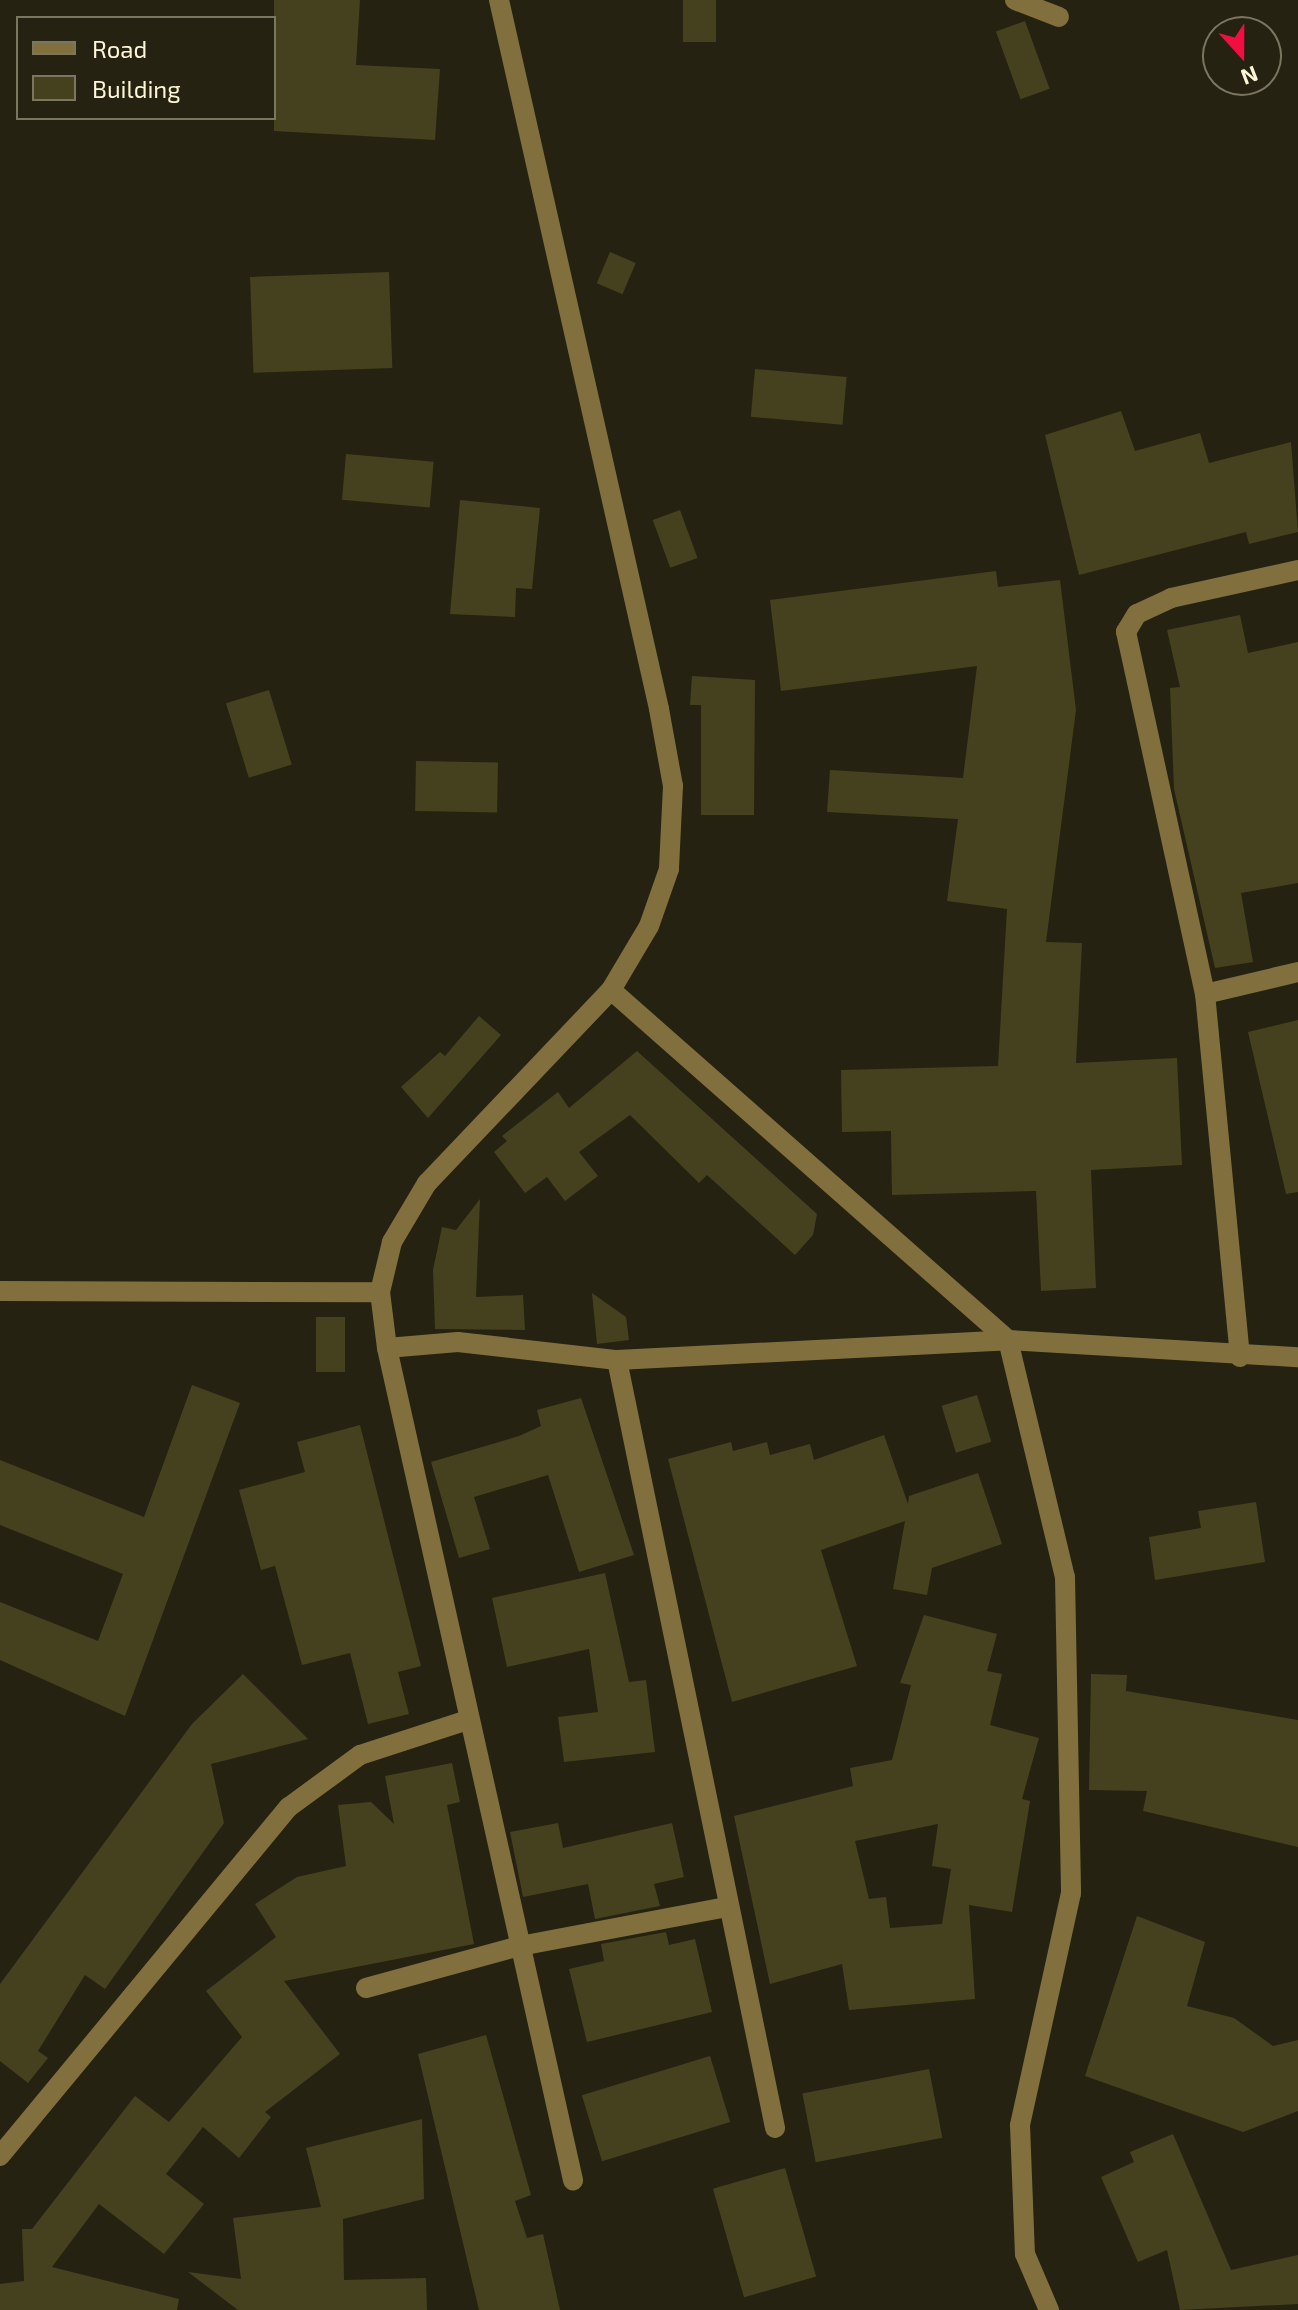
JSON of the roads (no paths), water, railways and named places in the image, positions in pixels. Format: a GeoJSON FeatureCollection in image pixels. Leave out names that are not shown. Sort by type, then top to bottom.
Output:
{"type":"FeatureCollection","features":[{"type":"Feature","properties":{"kind":"street"},"geometry":{"type":"LineString","coordinates":[[499,0],[673,786],[669,869],[649,926],[611,990],[427,1183],[392,1242],[380,1292],[387,1348],[573,2180]]}},
{"type":"Feature","properties":{"kind":"street"},"geometry":{"type":"LineString","coordinates":[[1015,0],[1059,17]]}},
{"type":"Feature","properties":{"kind":"street"},"geometry":{"type":"LineString","coordinates":[[1240,1357],[1205,994],[1126,632],[1137,614],[1171,598],[1298,570]]}},
{"type":"Feature","properties":{"kind":"street"},"geometry":{"type":"LineString","coordinates":[[1205,994],[1298,972]]}},
{"type":"Feature","properties":{"kind":"street"},"geometry":{"type":"LineString","coordinates":[[611,990],[1008,1340],[1065,1577],[1071,1893],[1020,2125],[1025,2254],[1049,2310]]}},
{"type":"Feature","properties":{"kind":"street"},"geometry":{"type":"LineString","coordinates":[[0,1291],[380,1292]]}},
{"type":"Feature","properties":{"kind":"street"},"geometry":{"type":"LineString","coordinates":[[387,1348],[458,1342],[617,1360],[1008,1340],[1240,1357],[1298,1357]]}},
{"type":"Feature","properties":{"kind":"street"},"geometry":{"type":"LineString","coordinates":[[617,1360],[727,1907],[775,2128]]}},
{"type":"Feature","properties":{"kind":"street"},"geometry":{"type":"LineString","coordinates":[[0,2156],[289,1807],[360,1755],[468,1720]]}},
{"type":"Feature","properties":{"kind":"street"},"geometry":{"type":"LineString","coordinates":[[366,1988],[520,1946],[727,1907]]}}]}
